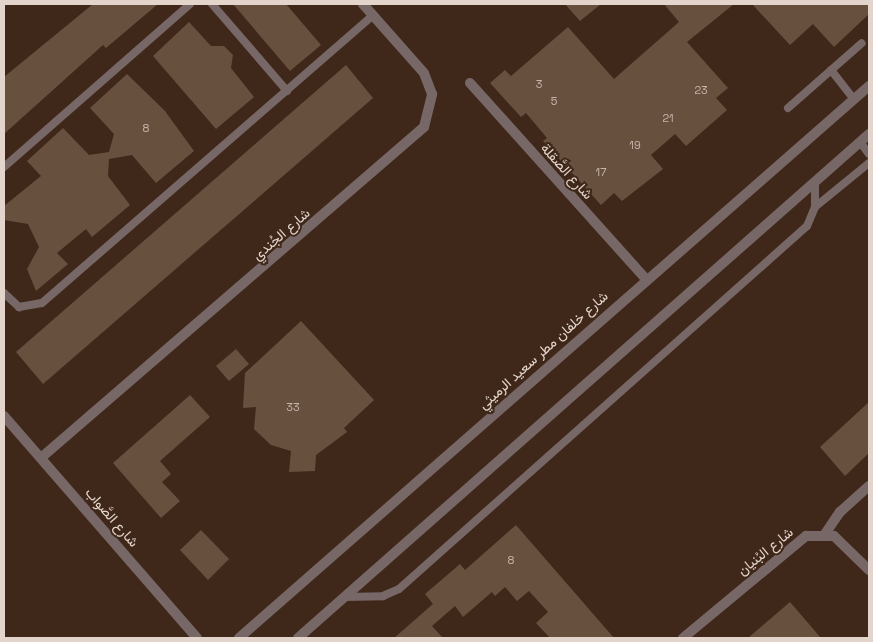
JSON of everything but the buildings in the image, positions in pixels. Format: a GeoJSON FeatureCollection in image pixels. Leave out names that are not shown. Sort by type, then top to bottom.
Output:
{"type":"FeatureCollection","features":[{"type":"Feature","properties":{"kind":"street","name":"شارع الجُندي"},"geometry":{"type":"LineString","coordinates":[[42,457],[424,127],[431,104],[429,83],[365,4]]}},
{"type":"Feature","properties":{"kind":"street","name":"شارع الصَّقلة"},"geometry":{"type":"LineString","coordinates":[[470,83],[645,278]]}},
{"type":"Feature","properties":{"kind":"street","name":"شارع خلفان مطر سعيد الرميثي"},"geometry":{"type":"LineString","coordinates":[[239,638],[645,278],[869,86]]}},
{"type":"Feature","properties":{"kind":"street"},"geometry":{"type":"LineString","coordinates":[[298,638],[869,134]]}},
{"type":"Feature","properties":{"kind":"street","name":"شارع الصَّواب"},"geometry":{"type":"LineString","coordinates":[[4,416],[42,457],[198,638]]}},
{"type":"Feature","properties":{"kind":"street"},"geometry":{"type":"LineString","coordinates":[[869,486],[840,512],[825,534],[842,541],[869,570]]}},
{"type":"Feature","properties":{"kind":"street","name":"شارع البُنيان"},"geometry":{"type":"LineString","coordinates":[[684,638],[797,540],[825,534]]}},
{"type":"Feature","properties":{"kind":"lane"},"geometry":{"type":"LineString","coordinates":[[4,167],[190,4]]}},
{"type":"Feature","properties":{"kind":"lane"},"geometry":{"type":"LineString","coordinates":[[212,4],[287,90]]}},
{"type":"Feature","properties":{"kind":"lane"},"geometry":{"type":"LineString","coordinates":[[4,293],[19,307],[42,304],[374,15]]}},
{"type":"Feature","properties":{"kind":"lane"},"geometry":{"type":"LineString","coordinates":[[788,108],[862,42]]}},
{"type":"Feature","properties":{"kind":"lane"},"geometry":{"type":"LineString","coordinates":[[831,70],[854,99]]}},
{"type":"Feature","properties":{"kind":"lane"},"geometry":{"type":"LineString","coordinates":[[860,142],[869,154]]}},
{"type":"Feature","properties":{"kind":"lane"},"geometry":{"type":"LineString","coordinates":[[815,208],[869,163]]}},
{"type":"Feature","properties":{"kind":"lane"},"geometry":{"type":"LineString","coordinates":[[344,596],[383,596],[399,589],[807,226],[815,208],[815,183]]}}]}
